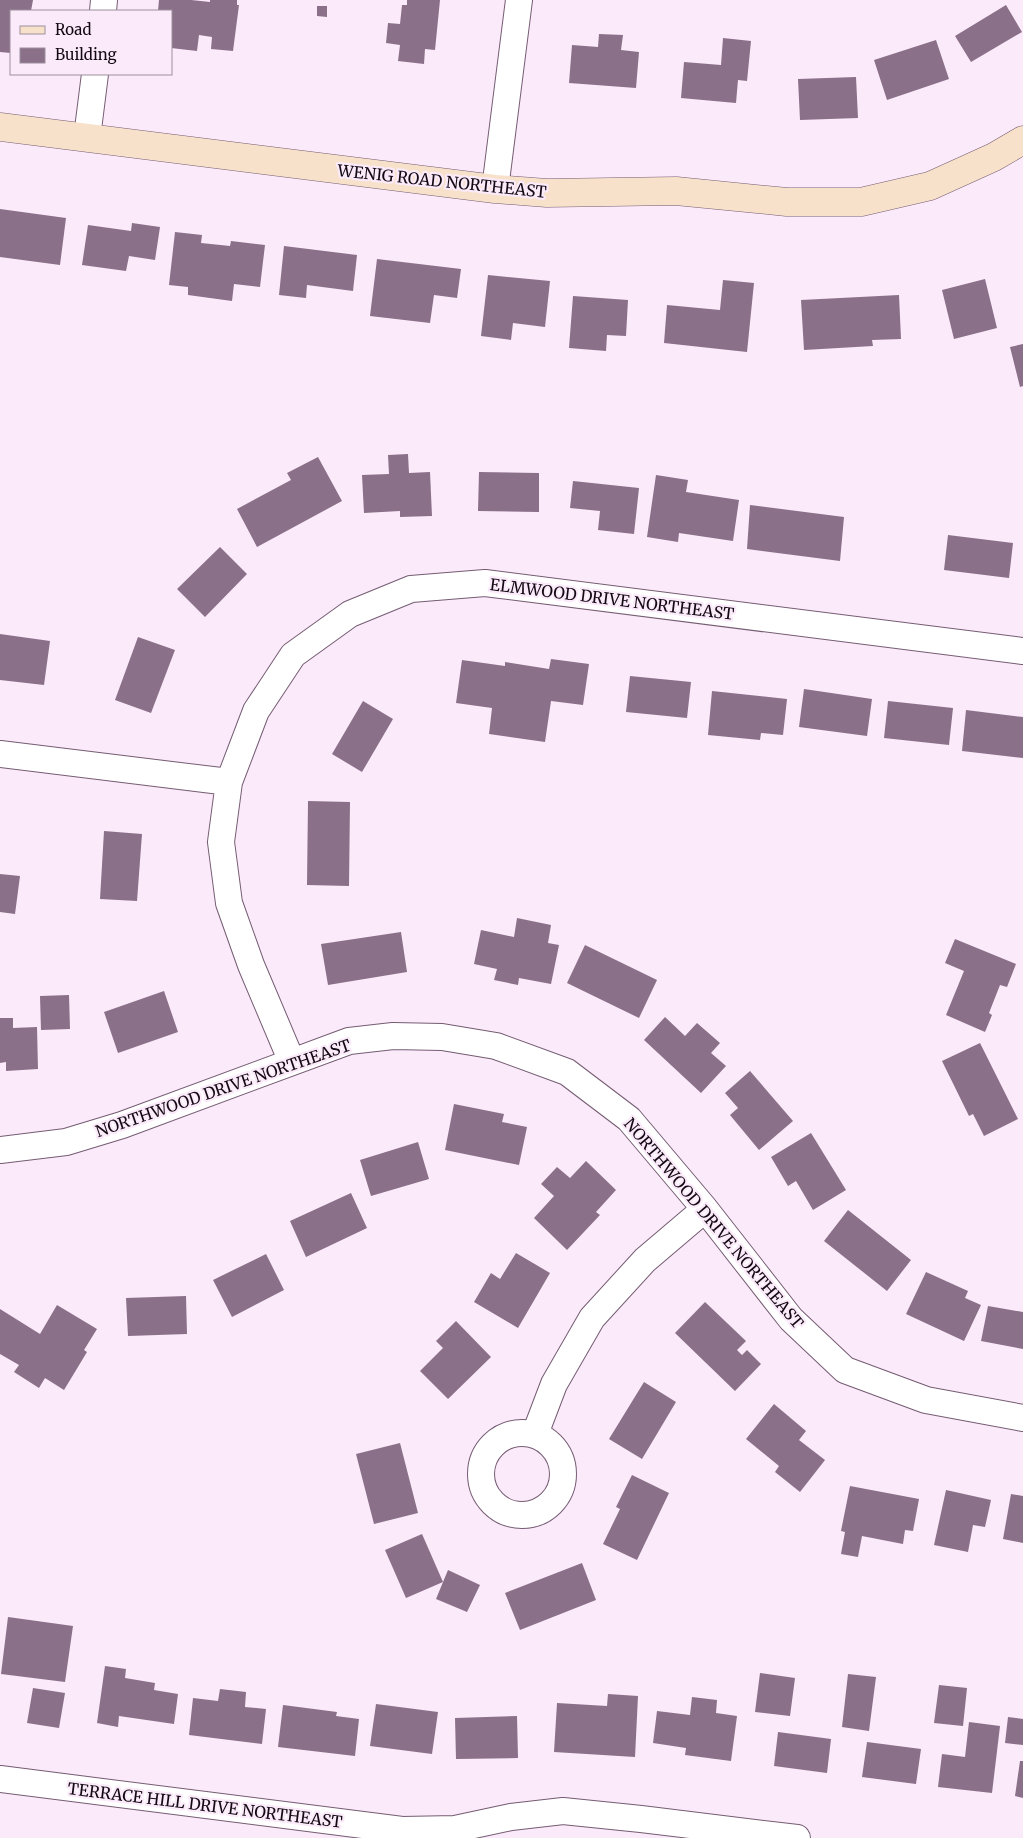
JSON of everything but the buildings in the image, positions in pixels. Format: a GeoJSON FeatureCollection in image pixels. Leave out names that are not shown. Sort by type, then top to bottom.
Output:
{"type":"FeatureCollection","features":[{"type":"Feature","properties":{"kind":"street"},"geometry":{"type":"LineString","coordinates":[[495,189],[519,0]]}},
{"type":"Feature","properties":{"kind":"street"},"geometry":{"type":"LineString","coordinates":[[87,137],[95,75]]}},
{"type":"Feature","properties":{"kind":"street","name":"WENIG ROAD NORTHEAST"},"geometry":{"type":"LineString","coordinates":[[0,127],[495,189],[547,193],[676,191],[787,202],[861,202],[930,186],[994,157],[1023,140]]}},
{"type":"Feature","properties":{"kind":"street","name":"ELMWOOD DRIVE NORTHEAST"},"geometry":{"type":"LineString","coordinates":[[292,1062],[250,965],[229,903],[221,842],[229,782],[256,711],[293,655],[350,614],[411,589],[485,583],[1023,651]]}},
{"type":"Feature","properties":{"kind":"street"},"geometry":{"type":"LineString","coordinates":[[0,754],[229,782]]}},
{"type":"Feature","properties":{"kind":"street","name":"NORTHWOOD DRIVE NORTHEAST"},"geometry":{"type":"LineString","coordinates":[[0,1150],[66,1142],[114,1127],[349,1042],[393,1036],[442,1037],[496,1046],[567,1072],[629,1119],[705,1209],[791,1320],[845,1370],[926,1400],[1023,1418]]}},
{"type":"Feature","properties":{"kind":"street"},"geometry":{"type":"LineString","coordinates":[[535,1434],[554,1384],[592,1318],[645,1260],[705,1209]]}},
{"type":"Feature","properties":{"kind":"street","name":"TERRACE HILL DRIVE NORTHEAST"},"geometry":{"type":"LineString","coordinates":[[0,1779],[402,1830],[454,1829],[511,1817],[563,1812],[640,1828],[796,1838]]}}]}
